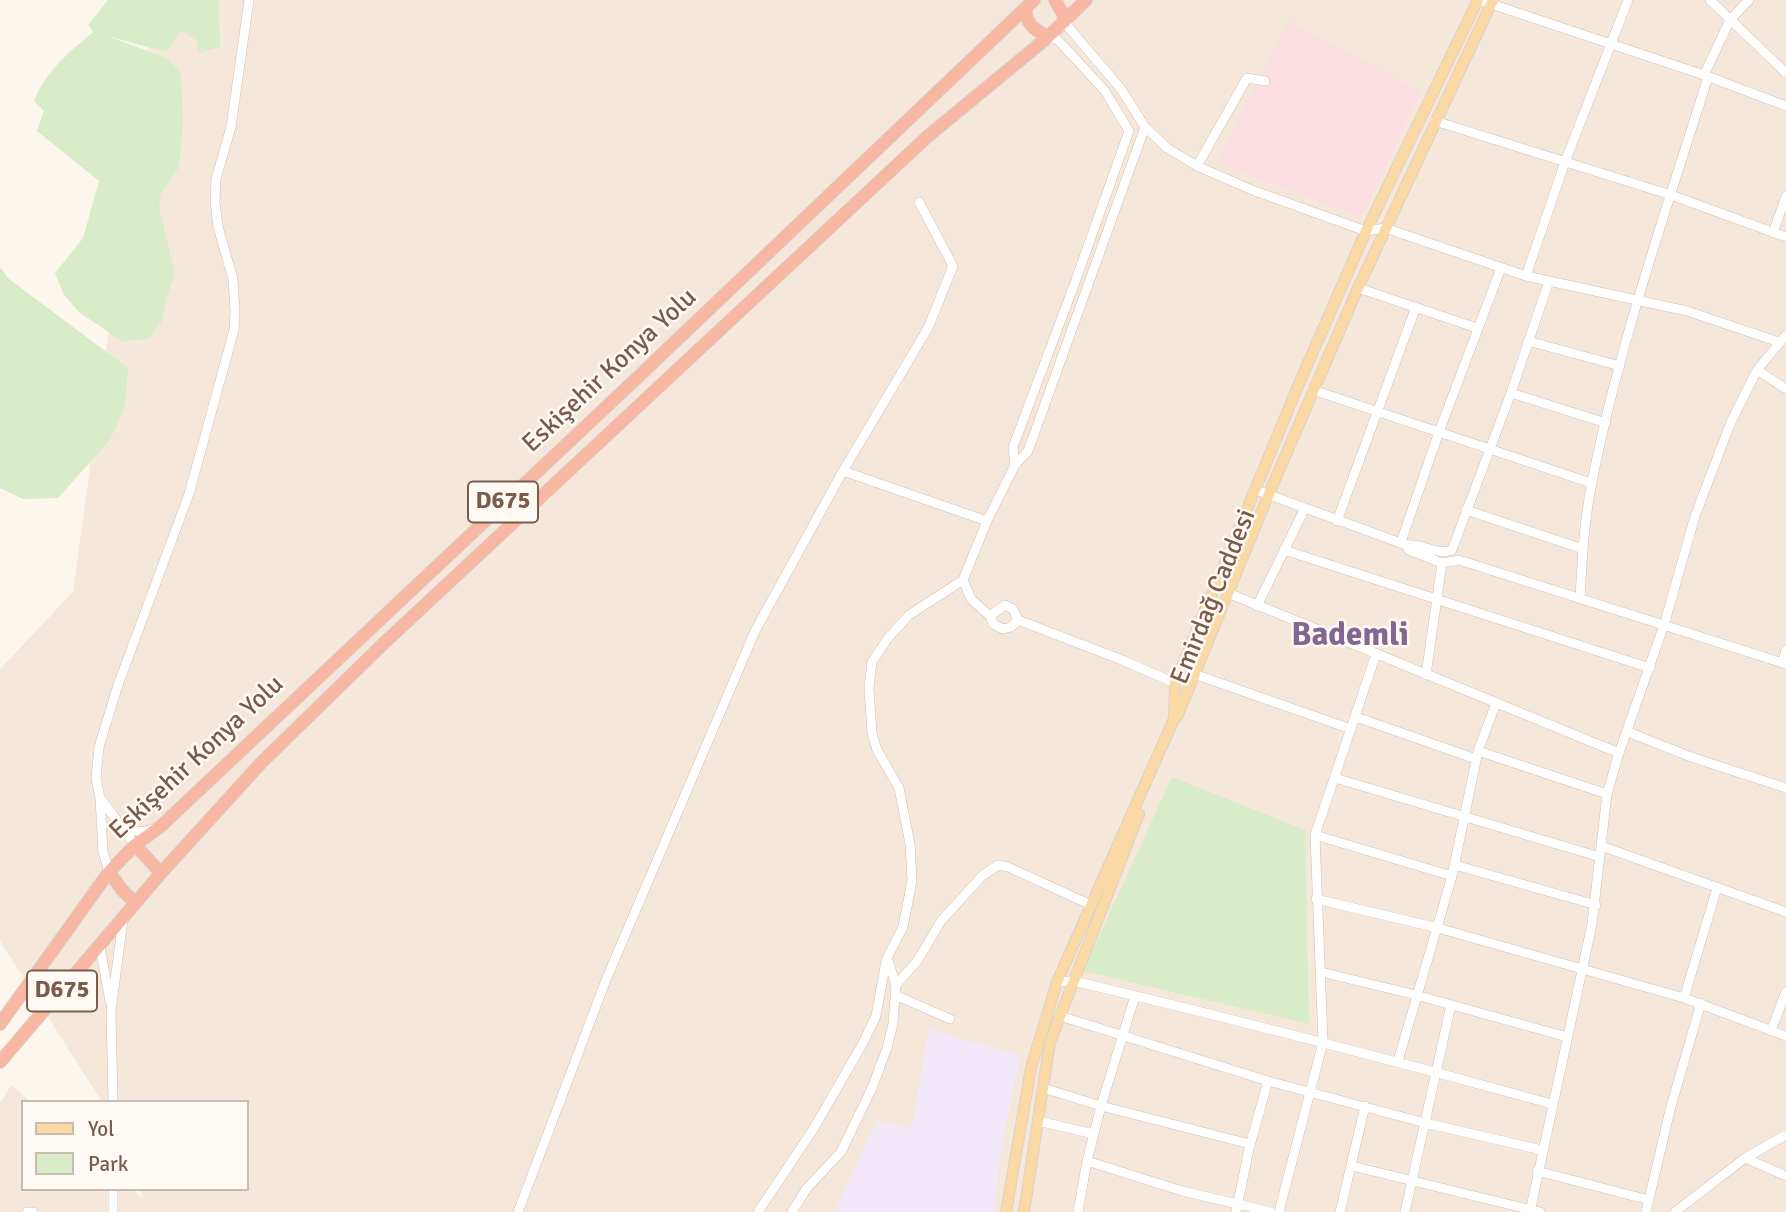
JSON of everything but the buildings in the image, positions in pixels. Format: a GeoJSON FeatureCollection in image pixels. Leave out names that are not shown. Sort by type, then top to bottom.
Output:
{"type":"FeatureCollection","features":[{"type":"Feature","properties":{"kind":"highway"},"geometry":{"type":"LineString","coordinates":[[1055,0],[1063,14],[1064,22]]}},
{"type":"Feature","properties":{"kind":"highway","name":"D675"},"geometry":{"type":"LineString","coordinates":[[0,1062],[161,873],[261,763],[383,644],[927,137],[1048,37],[1086,0]]}},
{"type":"Feature","properties":{"kind":"highway"},"geometry":{"type":"LineString","coordinates":[[1030,3],[1028,22],[1032,28],[1048,37]]}},
{"type":"Feature","properties":{"kind":"highway","name":"Eskişehir Konya Yolu"},"geometry":{"type":"LineString","coordinates":[[0,1024],[109,872],[135,845],[161,826],[1030,3]]}},
{"type":"Feature","properties":{"kind":"highway"},"geometry":{"type":"LineString","coordinates":[[135,845],[161,873]]}},
{"type":"Feature","properties":{"kind":"highway"},"geometry":{"type":"LineString","coordinates":[[109,872],[135,903]]}},
{"type":"Feature","properties":{"kind":"main road","name":"Emirdağ Caddesi"},"geometry":{"type":"LineString","coordinates":[[1006,1212],[1031,1068],[1057,982],[1174,719],[1175,683],[1298,386],[1366,231],[1478,0]]}},
{"type":"Feature","properties":{"kind":"main road","name":"Emirdağ Caddesi"},"geometry":{"type":"LineString","coordinates":[[1024,1212],[1050,1042],[1060,1016],[1194,674],[1313,390],[1385,228],[1493,2]]}},
{"type":"Feature","properties":{"kind":"street"},"geometry":{"type":"LineString","coordinates":[[109,872],[103,851],[96,778],[100,747],[118,685],[188,494],[234,330],[233,279],[218,227],[216,179],[231,127],[249,0]]}},
{"type":"Feature","properties":{"kind":"street"},"geometry":{"type":"LineString","coordinates":[[1478,0],[1493,2],[1786,106]]}},
{"type":"Feature","properties":{"kind":"street"},"geometry":{"type":"LineString","coordinates":[[1526,276],[1565,162],[1628,0]]}},
{"type":"Feature","properties":{"kind":"street"},"geometry":{"type":"LineString","coordinates":[[1710,0],[1786,73]]}},
{"type":"Feature","properties":{"kind":"street"},"geometry":{"type":"LineString","coordinates":[[1580,599],[1591,484],[1636,300],[1706,76],[1730,20],[1749,0]]}},
{"type":"Feature","properties":{"kind":"street"},"geometry":{"type":"LineString","coordinates":[[1064,22],[1121,89],[1145,127],[1167,148],[1197,166],[1252,190],[1366,231],[1385,228],[1526,276],[1687,311],[1783,339],[1757,370],[1731,422],[1695,516],[1664,625],[1607,794],[1596,905],[1530,1211]]}},
{"type":"Feature","properties":{"kind":"street"},"geometry":{"type":"LineString","coordinates":[[1048,37],[1058,40],[1105,91],[1129,131]]}},
{"type":"Feature","properties":{"kind":"street"},"geometry":{"type":"LineString","coordinates":[[1197,166],[1247,78],[1265,81]]}},
{"type":"Feature","properties":{"kind":"street"},"geometry":{"type":"LineString","coordinates":[[1435,121],[1671,195],[1786,237]]}},
{"type":"Feature","properties":{"kind":"street"},"geometry":{"type":"LineString","coordinates":[[1129,131],[1145,127]]}},
{"type":"Feature","properties":{"kind":"street"},"geometry":{"type":"LineString","coordinates":[[758,1212],[814,1128],[863,1043],[876,1016],[887,958],[903,927],[912,881],[911,844],[898,788],[877,750],[872,733],[869,688],[872,662],[888,638],[909,615],[963,580],[987,521],[1015,465],[1028,451],[1145,127]]}},
{"type":"Feature","properties":{"kind":"street"},"geometry":{"type":"LineString","coordinates":[[1015,465],[1013,447],[1129,131]]}},
{"type":"Feature","properties":{"kind":"street"},"geometry":{"type":"LineString","coordinates":[[1773,233],[1786,196]]}},
{"type":"Feature","properties":{"kind":"street"},"geometry":{"type":"LineString","coordinates":[[518,1212],[606,980],[755,631],[843,471],[928,328],[953,266],[919,202]]}},
{"type":"Feature","properties":{"kind":"street"},"geometry":{"type":"LineString","coordinates":[[1404,543],[1439,432],[1501,268]]}},
{"type":"Feature","properties":{"kind":"street"},"geometry":{"type":"LineString","coordinates":[[1256,491],[1404,543],[1443,553],[1452,550],[1511,393],[1549,281]]}},
{"type":"Feature","properties":{"kind":"street"},"geometry":{"type":"LineString","coordinates":[[1358,288],[1477,328]]}},
{"type":"Feature","properties":{"kind":"street"},"geometry":{"type":"LineString","coordinates":[[1337,521],[1416,307]]}},
{"type":"Feature","properties":{"kind":"street"},"geometry":{"type":"LineString","coordinates":[[1528,341],[1620,366]]}},
{"type":"Feature","properties":{"kind":"street"},"geometry":{"type":"LineString","coordinates":[[1757,370],[1786,389]]}},
{"type":"Feature","properties":{"kind":"street"},"geometry":{"type":"LineString","coordinates":[[1313,390],[1591,484]]}},
{"type":"Feature","properties":{"kind":"street"},"geometry":{"type":"LineString","coordinates":[[1511,393],[1606,423]]}},
{"type":"Feature","properties":{"kind":"street"},"geometry":{"type":"LineString","coordinates":[[843,471],[987,521]]}},
{"type":"Feature","properties":{"kind":"street"},"geometry":{"type":"LineString","coordinates":[[1257,606],[1304,510]]}},
{"type":"Feature","properties":{"kind":"street"},"geometry":{"type":"LineString","coordinates":[[1466,510],[1583,549]]}},
{"type":"Feature","properties":{"kind":"street"},"geometry":{"type":"LineString","coordinates":[[1404,543],[1409,550],[1442,563],[1459,560],[1784,663],[1786,650]]}},
{"type":"Feature","properties":{"kind":"street"},"geometry":{"type":"LineString","coordinates":[[1284,550],[1650,668]]}},
{"type":"Feature","properties":{"kind":"street"},"geometry":{"type":"LineString","coordinates":[[1426,675],[1442,563]]}},
{"type":"Feature","properties":{"kind":"street"},"geometry":{"type":"LineString","coordinates":[[963,580],[971,599],[990,616],[993,624],[1003,629],[1011,627],[1018,620]]}},
{"type":"Feature","properties":{"kind":"street"},"geometry":{"type":"LineString","coordinates":[[1228,593],[1619,753]]}},
{"type":"Feature","properties":{"kind":"street"},"geometry":{"type":"LineString","coordinates":[[990,616],[1005,605],[1013,608],[1018,620],[1175,683]]}},
{"type":"Feature","properties":{"kind":"street"},"geometry":{"type":"LineString","coordinates":[[1279,1212],[1323,1042],[1315,835],[1376,653]]}},
{"type":"Feature","properties":{"kind":"street"},"geometry":{"type":"LineString","coordinates":[[1194,674],[1351,729]]}},
{"type":"Feature","properties":{"kind":"street"},"geometry":{"type":"LineString","coordinates":[[1398,1061],[1455,865],[1477,755],[1496,703]]}},
{"type":"Feature","properties":{"kind":"street"},"geometry":{"type":"LineString","coordinates":[[1356,717],[1607,794]]}},
{"type":"Feature","properties":{"kind":"street"},"geometry":{"type":"LineString","coordinates":[[1628,732],[1691,757],[1786,788]]}},
{"type":"Feature","properties":{"kind":"street"},"geometry":{"type":"LineString","coordinates":[[1335,778],[1464,817],[1601,852],[1786,912]]}},
{"type":"Feature","properties":{"kind":"street"},"geometry":{"type":"LineString","coordinates":[[100,798],[135,845]]}},
{"type":"Feature","properties":{"kind":"street"},"geometry":{"type":"LineString","coordinates":[[117,823],[132,831],[145,832],[161,826]]}},
{"type":"Feature","properties":{"kind":"street"},"geometry":{"type":"LineString","coordinates":[[1315,835],[1452,876]]}},
{"type":"Feature","properties":{"kind":"street"},"geometry":{"type":"LineString","coordinates":[[896,990],[941,921],[982,876],[998,865],[1008,867],[1091,905]]}},
{"type":"Feature","properties":{"kind":"street"},"geometry":{"type":"LineString","coordinates":[[1455,865],[1596,905]]}},
{"type":"Feature","properties":{"kind":"street"},"geometry":{"type":"LineString","coordinates":[[1684,998],[1717,888]]}},
{"type":"Feature","properties":{"kind":"street"},"geometry":{"type":"LineString","coordinates":[[1316,899],[1438,928],[1684,998],[1786,1036]]}},
{"type":"Feature","properties":{"kind":"street"},"geometry":{"type":"LineString","coordinates":[[113,1100],[112,1009],[123,920]]}},
{"type":"Feature","properties":{"kind":"street"},"geometry":{"type":"LineString","coordinates":[[100,947],[112,1009]]}},
{"type":"Feature","properties":{"kind":"street"},"geometry":{"type":"LineString","coordinates":[[792,1212],[807,1188],[841,1152],[887,1048],[896,990],[887,958]]}},
{"type":"Feature","properties":{"kind":"street"},"geometry":{"type":"LineString","coordinates":[[1321,972],[1567,1037]]}},
{"type":"Feature","properties":{"kind":"street"},"geometry":{"type":"LineString","coordinates":[[1057,982],[1074,981],[1323,1042],[1436,1070],[1552,1104]]}},
{"type":"Feature","properties":{"kind":"street"},"geometry":{"type":"LineString","coordinates":[[896,990],[950,1019]]}},
{"type":"Feature","properties":{"kind":"street"},"geometry":{"type":"LineString","coordinates":[[1771,1031],[1786,990]]}},
{"type":"Feature","properties":{"kind":"street"},"geometry":{"type":"LineString","coordinates":[[1077,1212],[1101,1106],[1135,996]]}},
{"type":"Feature","properties":{"kind":"street"},"geometry":{"type":"LineString","coordinates":[[1646,1212],[1670,1110],[1701,1003]]}},
{"type":"Feature","properties":{"kind":"street"},"geometry":{"type":"LineString","coordinates":[[1405,1212],[1451,1005]]}},
{"type":"Feature","properties":{"kind":"street"},"geometry":{"type":"LineString","coordinates":[[1060,1016],[1268,1081],[1425,1123],[1542,1150]]}},
{"type":"Feature","properties":{"kind":"street"},"geometry":{"type":"LineString","coordinates":[[1236,1208],[1268,1081]]}},
{"type":"Feature","properties":{"kind":"street"},"geometry":{"type":"LineString","coordinates":[[1043,1088],[1101,1106],[1250,1144]]}},
{"type":"Feature","properties":{"kind":"street"},"geometry":{"type":"LineString","coordinates":[[1340,1212],[1366,1106]]}},
{"type":"Feature","properties":{"kind":"street"},"geometry":{"type":"LineString","coordinates":[[1038,1121],[1094,1135]]}},
{"type":"Feature","properties":{"kind":"street"},"geometry":{"type":"LineString","coordinates":[[1675,1212],[1745,1158],[1786,1135]]}},
{"type":"Feature","properties":{"kind":"street"},"geometry":{"type":"LineString","coordinates":[[1745,1158],[1786,1175]]}},
{"type":"Feature","properties":{"kind":"street"},"geometry":{"type":"LineString","coordinates":[[1087,1161],[1236,1208],[1271,1212]]}},
{"type":"Feature","properties":{"kind":"street"},"geometry":{"type":"LineString","coordinates":[[1352,1166],[1540,1212]]}},
{"type":"Feature","properties":{"kind":"street"},"geometry":{"type":"LineString","coordinates":[[1537,1171],[1649,1200]]}},
{"type":"Feature","properties":{"kind":"street"},"geometry":{"type":"LineString","coordinates":[[113,1191],[113,1212]]}},
{"type":"Feature","properties":{"kind":"street"},"geometry":{"type":"LineString","coordinates":[[1498,1212],[1502,1201]]}},
{"type":"Feature","properties":{"kind":"street"},"geometry":{"type":"LineString","coordinates":[[27,1212],[33,1212]]}},
{"type":"Feature","properties":{"kind":"shaded area"},"geometry":{"type":"Polygon","coordinates":[[[154,0],[1786,0],[1786,1212],[0,1212],[0,1103],[11,1085],[29,1100],[21,1100],[21,1191],[134,1191],[143,1199],[141,1191],[248,1191],[248,1100],[101,1100],[0,941],[0,669],[73,592],[154,0]]]}},
{"type":"Feature","properties":{"kind":"shaded area"},"geometry":{"type":"Polygon","coordinates":[[[1289,21],[1421,92],[1361,217],[1218,163],[1289,21]]]}},
{"type":"Feature","properties":{"kind":"shaded area"},"geometry":{"type":"Polygon","coordinates":[[[929,1029],[1020,1056],[1001,1149],[994,1212],[834,1212],[877,1121],[912,1128],[929,1029]]]}},
{"type":"Feature","properties":{"kind":"green space"},"geometry":{"type":"Polygon","coordinates":[[[108,0],[219,0],[220,47],[198,53],[196,40],[181,30],[167,52],[107,36],[167,58],[181,73],[183,122],[179,167],[161,194],[159,208],[175,274],[167,295],[162,321],[148,339],[122,341],[80,313],[64,295],[55,273],[83,238],[99,181],[37,131],[44,111],[34,101],[39,90],[59,63],[93,32],[88,25],[108,0]]]}},
{"type":"Feature","properties":{"kind":"green space"},"geometry":{"type":"Polygon","coordinates":[[[0,267],[9,279],[128,368],[125,407],[110,440],[58,498],[23,499],[0,488],[0,267]]]}},
{"type":"Feature","properties":{"kind":"green space"},"geometry":{"type":"Polygon","coordinates":[[[1172,777],[1305,830],[1309,1024],[1083,971],[1172,777]]]}},
{"type":"Feature","properties":{"kind":"district","name":"Bademli"},"geometry":{"type":"Point","coordinates":[1350,636]}}]}
